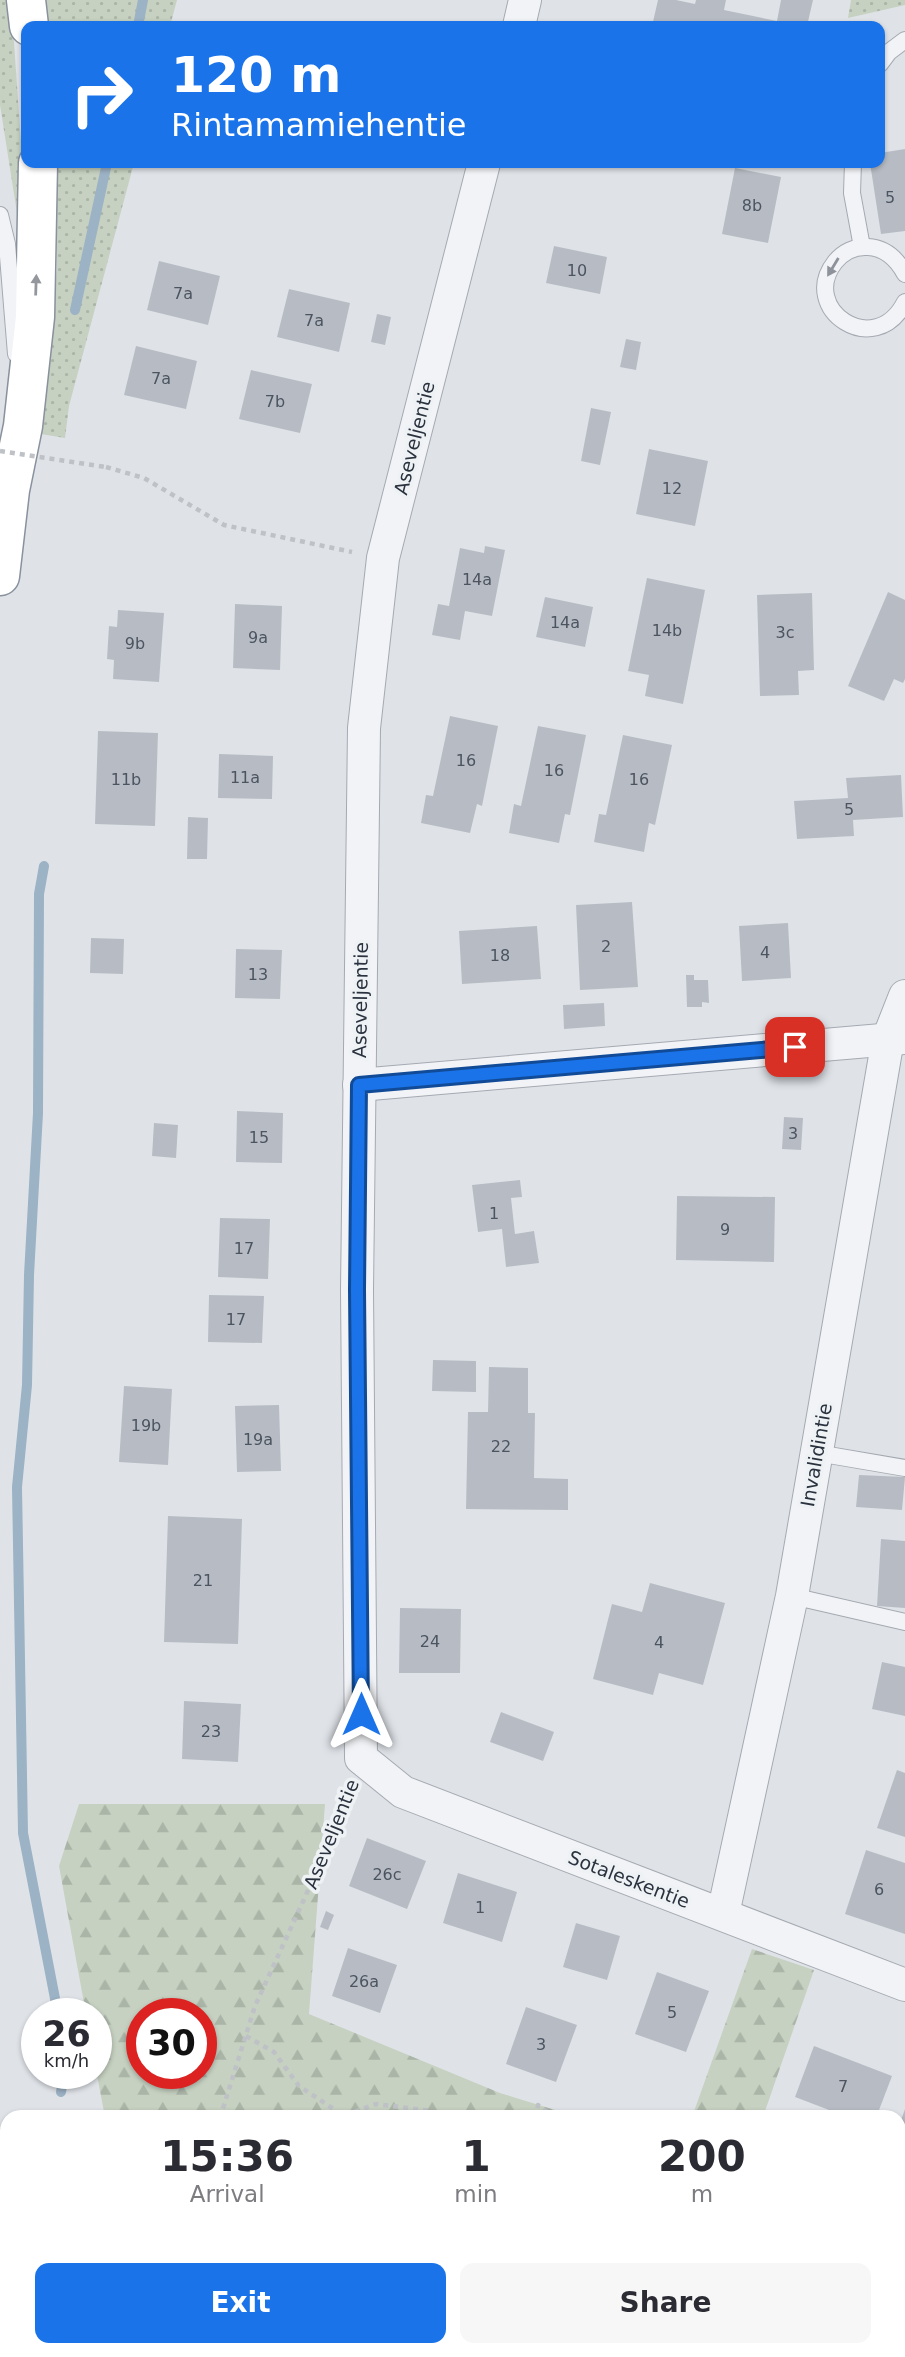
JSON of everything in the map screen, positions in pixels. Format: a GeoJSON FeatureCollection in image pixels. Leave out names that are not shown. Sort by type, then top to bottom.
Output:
{"type":"FeatureCollection","features":[{"type":"Feature","properties":{"kind":"highway"},"geometry":{"type":"LineString","coordinates":[[26,0],[28,21]]}},
{"type":"Feature","properties":{"kind":"highway"},"geometry":{"type":"LineString","coordinates":[[0,576],[10,490],[12,438],[35,317],[38,168]]}},
{"type":"Feature","properties":{"kind":"street"},"geometry":{"type":"LineString","coordinates":[[520,21],[525,0]]}},
{"type":"Feature","properties":{"kind":"street","name":"Aseveljentie"},"geometry":{"type":"LineString","coordinates":[[361,1758],[357,1303],[365,729],[383,558],[483,168]]}},
{"type":"Feature","properties":{"kind":"street","name":"Invalidintie"},"geometry":{"type":"LineString","coordinates":[[723,1914],[792,1596],[905,996]]}},
{"type":"Feature","properties":{"kind":"street"},"geometry":{"type":"LineString","coordinates":[[359,1085],[896,1039]]}},
{"type":"Feature","properties":{"kind":"street","name":"Sotaleskentie"},"geometry":{"type":"LineString","coordinates":[[361,1758],[403,1792],[905,1985]]}},
{"type":"Feature","properties":{"kind":"lane"},"geometry":{"type":"LineString","coordinates":[[885,57],[905,40]]}},
{"type":"Feature","properties":{"kind":"lane"},"geometry":{"type":"LineString","coordinates":[[853,168],[852,193],[862,247]]}},
{"type":"Feature","properties":{"kind":"lane"},"geometry":{"type":"LineString","coordinates":[[0,215],[7,244],[12,438]]}},
{"type":"Feature","properties":{"kind":"lane"},"geometry":{"type":"LineString","coordinates":[[905,275],[898,262],[888,253],[862,247],[848,251],[838,258],[829,270],[826,283],[826,296],[831,309],[851,326],[864,329],[890,322],[905,302]]}},
{"type":"Feature","properties":{"kind":"lane"},"geometry":{"type":"LineString","coordinates":[[817,1453],[905,1468]]}},
{"type":"Feature","properties":{"kind":"lane"},"geometry":{"type":"LineString","coordinates":[[792,1596],[905,1622]]}},
{"type":"Feature","properties":{"kind":"path"},"geometry":{"type":"LineString","coordinates":[[12,438],[144,478],[224,525],[383,558]]}},
{"type":"Feature","properties":{"kind":"path","name":"Aseveljentie"},"geometry":{"type":"LineString","coordinates":[[223,2110],[255,2006],[306,1895],[361,1758]]}},
{"type":"Feature","properties":{"kind":"path"},"geometry":{"type":"LineString","coordinates":[[246,2036],[274,2052],[299,2086],[334,2110]]}},
{"type":"Feature","properties":{"kind":"path"},"geometry":{"type":"LineString","coordinates":[[361,2110],[376,2104],[424,2110]]}},
{"type":"Feature","properties":{"kind":"green space"},"geometry":{"type":"Polygon","coordinates":[[[0,0],[11,0],[26,213],[17,213],[0,105],[0,0]]]}},
{"type":"Feature","properties":{"kind":"green space"},"geometry":{"type":"Polygon","coordinates":[[[43,0],[177,0],[171,21],[45,21],[43,0]]]}},
{"type":"Feature","properties":{"kind":"green space"},"geometry":{"type":"Polygon","coordinates":[[[851,0],[905,0],[905,5],[848,18],[851,0]]]}},
{"type":"Feature","properties":{"kind":"green space"},"geometry":{"type":"Polygon","coordinates":[[[55,168],[133,168],[69,406],[65,438],[41,434],[57,269],[55,168]]]}},
{"type":"Feature","properties":{"kind":"green space"},"geometry":{"type":"Polygon","coordinates":[[[79,1804],[325,1804],[309,2014],[500,2093],[555,2110],[104,2110],[100,2089],[112,2089],[112,1998],[83,1998],[59,1866],[79,1804]]]}},
{"type":"Feature","properties":{"kind":"green space"},"geometry":{"type":"Polygon","coordinates":[[[752,1949],[814,1970],[765,2110],[694,2110],[752,1949]]]}},
{"type":"Feature","properties":{"kind":"building"},"geometry":{"type":"Polygon","coordinates":[[[658,0],[695,4],[696,0],[726,0],[724,10],[777,21],[653,21],[658,0]]]}},
{"type":"Feature","properties":{"kind":"building"},"geometry":{"type":"Polygon","coordinates":[[[781,0],[813,0],[808,21],[777,21],[781,0]]]}},
{"type":"Feature","properties":{"kind":"building"},"geometry":{"type":"Polygon","coordinates":[[[905,149],[905,231],[881,234],[871,168],[885,168],[885,152],[905,149]]]}},
{"type":"Feature","properties":{"kind":"building"},"geometry":{"type":"Polygon","coordinates":[[[735,168],[781,177],[768,243],[722,234],[735,168]]]}},
{"type":"Feature","properties":{"kind":"building"},"geometry":{"type":"Polygon","coordinates":[[[554,246],[607,257],[600,294],[546,283],[554,246]]]}},
{"type":"Feature","properties":{"kind":"building"},"geometry":{"type":"Polygon","coordinates":[[[159,261],[220,276],[208,325],[147,310],[159,261]]]}},
{"type":"Feature","properties":{"kind":"building"},"geometry":{"type":"Polygon","coordinates":[[[289,289],[350,303],[339,352],[277,337],[289,289]]]}},
{"type":"Feature","properties":{"kind":"building"},"geometry":{"type":"Polygon","coordinates":[[[377,314],[391,317],[385,345],[371,342],[377,314]]]}},
{"type":"Feature","properties":{"kind":"building"},"geometry":{"type":"Polygon","coordinates":[[[626,339],[641,342],[636,370],[620,367],[626,339]]]}},
{"type":"Feature","properties":{"kind":"building"},"geometry":{"type":"Polygon","coordinates":[[[136,346],[197,361],[186,409],[124,395],[136,346]]]}},
{"type":"Feature","properties":{"kind":"building"},"geometry":{"type":"Polygon","coordinates":[[[251,370],[312,384],[300,433],[239,419],[251,370]]]}},
{"type":"Feature","properties":{"kind":"building"},"geometry":{"type":"Polygon","coordinates":[[[591,408],[611,412],[600,465],[581,461],[591,408]]]}},
{"type":"Feature","properties":{"kind":"building"},"geometry":{"type":"Polygon","coordinates":[[[649,449],[708,461],[695,526],[636,514],[649,449]]]}},
{"type":"Feature","properties":{"kind":"building"},"geometry":{"type":"Polygon","coordinates":[[[485,546],[505,550],[492,616],[465,611],[460,640],[432,635],[438,604],[449,606],[460,548],[484,553],[485,546]]]}},
{"type":"Feature","properties":{"kind":"building"},"geometry":{"type":"Polygon","coordinates":[[[647,578],[705,590],[683,704],[645,696],[649,675],[628,671],[647,578]]]}},
{"type":"Feature","properties":{"kind":"building"},"geometry":{"type":"Polygon","coordinates":[[[888,592],[905,600],[905,679],[903,683],[894,679],[884,701],[848,686],[888,592]]]}},
{"type":"Feature","properties":{"kind":"building"},"geometry":{"type":"Polygon","coordinates":[[[812,593],[814,670],[798,671],[799,695],[760,696],[757,595],[812,593]]]}},
{"type":"Feature","properties":{"kind":"building"},"geometry":{"type":"Polygon","coordinates":[[[545,597],[593,607],[585,647],[536,637],[545,597]]]}},
{"type":"Feature","properties":{"kind":"building"},"geometry":{"type":"Polygon","coordinates":[[[235,604],[282,606],[280,670],[233,668],[235,604]]]}},
{"type":"Feature","properties":{"kind":"building"},"geometry":{"type":"Polygon","coordinates":[[[118,610],[164,613],[159,682],[113,679],[114,660],[107,659],[109,626],[117,627],[118,610]]]}},
{"type":"Feature","properties":{"kind":"building"},"geometry":{"type":"Polygon","coordinates":[[[450,716],[498,726],[482,806],[477,804],[470,833],[421,823],[426,795],[433,796],[450,716]]]}},
{"type":"Feature","properties":{"kind":"building"},"geometry":{"type":"Polygon","coordinates":[[[538,726],[586,735],[570,815],[565,814],[559,843],[509,833],[514,804],[521,806],[538,726]]]}},
{"type":"Feature","properties":{"kind":"building"},"geometry":{"type":"Polygon","coordinates":[[[98,731],[158,733],[155,826],[95,824],[98,731]]]}},
{"type":"Feature","properties":{"kind":"building"},"geometry":{"type":"Polygon","coordinates":[[[623,735],[672,745],[655,825],[649,823],[644,852],[594,842],[599,814],[606,815],[623,735]]]}},
{"type":"Feature","properties":{"kind":"building"},"geometry":{"type":"Polygon","coordinates":[[[219,754],[273,756],[272,799],[218,798],[219,754]]]}},
{"type":"Feature","properties":{"kind":"building"},"geometry":{"type":"Polygon","coordinates":[[[901,775],[903,817],[853,820],[854,836],[797,839],[794,801],[848,798],[846,778],[901,775]]]}},
{"type":"Feature","properties":{"kind":"building"},"geometry":{"type":"Polygon","coordinates":[[[188,817],[208,818],[207,859],[187,859],[188,817]]]}},
{"type":"Feature","properties":{"kind":"building"},"geometry":{"type":"Polygon","coordinates":[[[632,902],[638,987],[580,990],[576,905],[632,902]]]}},
{"type":"Feature","properties":{"kind":"building"},"geometry":{"type":"Polygon","coordinates":[[[788,923],[791,978],[742,981],[739,926],[788,923]]]}},
{"type":"Feature","properties":{"kind":"building"},"geometry":{"type":"Polygon","coordinates":[[[537,926],[541,979],[462,984],[459,931],[537,926]]]}},
{"type":"Feature","properties":{"kind":"building"},"geometry":{"type":"Polygon","coordinates":[[[91,938],[124,939],[123,974],[90,973],[91,938]]]}},
{"type":"Feature","properties":{"kind":"building"},"geometry":{"type":"Polygon","coordinates":[[[236,949],[282,950],[280,999],[235,998],[236,949]]]}},
{"type":"Feature","properties":{"kind":"building"},"geometry":{"type":"Polygon","coordinates":[[[686,975],[694,975],[694,980],[708,980],[709,1003],[702,1002],[702,1007],[687,1007],[686,975]]]}},
{"type":"Feature","properties":{"kind":"building"},"geometry":{"type":"Polygon","coordinates":[[[604,1003],[605,1026],[564,1029],[563,1005],[604,1003]]]}},
{"type":"Feature","properties":{"kind":"building"},"geometry":{"type":"Polygon","coordinates":[[[237,1111],[283,1113],[282,1163],[236,1162],[237,1111]]]}},
{"type":"Feature","properties":{"kind":"building"},"geometry":{"type":"Polygon","coordinates":[[[784,1117],[803,1118],[801,1150],[782,1149],[784,1117]]]}},
{"type":"Feature","properties":{"kind":"building"},"geometry":{"type":"Polygon","coordinates":[[[154,1123],[178,1125],[176,1158],[152,1156],[154,1123]]]}},
{"type":"Feature","properties":{"kind":"building"},"geometry":{"type":"Polygon","coordinates":[[[520,1180],[522,1197],[511,1198],[515,1234],[534,1231],[539,1263],[506,1267],[502,1229],[478,1232],[472,1185],[520,1180]]]}},
{"type":"Feature","properties":{"kind":"building"},"geometry":{"type":"Polygon","coordinates":[[[677,1196],[775,1197],[774,1262],[676,1260],[677,1196]]]}},
{"type":"Feature","properties":{"kind":"building"},"geometry":{"type":"Polygon","coordinates":[[[220,1218],[270,1219],[268,1279],[218,1277],[220,1218]]]}},
{"type":"Feature","properties":{"kind":"building"},"geometry":{"type":"Polygon","coordinates":[[[209,1295],[264,1296],[262,1343],[208,1342],[209,1295]]]}},
{"type":"Feature","properties":{"kind":"building"},"geometry":{"type":"Polygon","coordinates":[[[433,1360],[476,1361],[476,1392],[432,1391],[433,1360]]]}},
{"type":"Feature","properties":{"kind":"building"},"geometry":{"type":"Polygon","coordinates":[[[489,1367],[528,1368],[528,1413],[535,1413],[534,1478],[568,1479],[568,1510],[466,1509],[468,1412],[488,1412],[489,1367]]]}},
{"type":"Feature","properties":{"kind":"building"},"geometry":{"type":"Polygon","coordinates":[[[124,1386],[172,1389],[168,1465],[119,1462],[124,1386]]]}},
{"type":"Feature","properties":{"kind":"building"},"geometry":{"type":"Polygon","coordinates":[[[279,1405],[281,1471],[237,1472],[235,1406],[279,1405]]]}},
{"type":"Feature","properties":{"kind":"building"},"geometry":{"type":"Polygon","coordinates":[[[859,1475],[905,1477],[902,1510],[856,1507],[859,1475]]]}},
{"type":"Feature","properties":{"kind":"building"},"geometry":{"type":"Polygon","coordinates":[[[168,1516],[242,1519],[238,1644],[164,1642],[168,1516]]]}},
{"type":"Feature","properties":{"kind":"building"},"geometry":{"type":"Polygon","coordinates":[[[881,1539],[905,1541],[905,1608],[877,1606],[881,1539]]]}},
{"type":"Feature","properties":{"kind":"building"},"geometry":{"type":"Polygon","coordinates":[[[650,1583],[725,1603],[703,1685],[659,1673],[653,1695],[593,1679],[612,1604],[642,1612],[650,1583]]]}},
{"type":"Feature","properties":{"kind":"building"},"geometry":{"type":"Polygon","coordinates":[[[400,1608],[461,1609],[460,1673],[399,1673],[400,1608]]]}},
{"type":"Feature","properties":{"kind":"building"},"geometry":{"type":"Polygon","coordinates":[[[882,1662],[905,1667],[905,1716],[872,1709],[882,1662]]]}},
{"type":"Feature","properties":{"kind":"building"},"geometry":{"type":"Polygon","coordinates":[[[184,1701],[241,1704],[238,1762],[182,1759],[184,1701]]]}},
{"type":"Feature","properties":{"kind":"building"},"geometry":{"type":"Polygon","coordinates":[[[501,1712],[554,1732],[543,1761],[490,1742],[501,1712]]]}},
{"type":"Feature","properties":{"kind":"building"},"geometry":{"type":"Polygon","coordinates":[[[897,1770],[905,1773],[905,1837],[877,1828],[897,1770]]]}},
{"type":"Feature","properties":{"kind":"building"},"geometry":{"type":"Polygon","coordinates":[[[367,1838],[426,1861],[407,1909],[349,1886],[367,1838]]]}},
{"type":"Feature","properties":{"kind":"building"},"geometry":{"type":"Polygon","coordinates":[[[866,1850],[905,1863],[905,1934],[845,1914],[866,1850]]]}},
{"type":"Feature","properties":{"kind":"building"},"geometry":{"type":"Polygon","coordinates":[[[458,1873],[517,1892],[502,1942],[443,1923],[458,1873]]]}},
{"type":"Feature","properties":{"kind":"building"},"geometry":{"type":"Polygon","coordinates":[[[326,1911],[334,1915],[328,1930],[320,1927],[326,1911]]]}},
{"type":"Feature","properties":{"kind":"building"},"geometry":{"type":"Polygon","coordinates":[[[576,1923],[620,1936],[607,1980],[563,1967],[576,1923]]]}},
{"type":"Feature","properties":{"kind":"building"},"geometry":{"type":"Polygon","coordinates":[[[348,1948],[397,1965],[380,2013],[332,1996],[348,1948]]]}},
{"type":"Feature","properties":{"kind":"building"},"geometry":{"type":"Polygon","coordinates":[[[657,1972],[709,1991],[686,2052],[635,2034],[657,1972]]]}},
{"type":"Feature","properties":{"kind":"building"},"geometry":{"type":"Polygon","coordinates":[[[526,2007],[577,2025],[556,2082],[506,2064],[526,2007]]]}},
{"type":"Feature","properties":{"kind":"building"},"geometry":{"type":"Polygon","coordinates":[[[814,2046],[892,2076],[879,2110],[829,2110],[795,2097],[814,2046]]]}},
{"type":"Feature","properties":{"kind":"waterway"},"geometry":{"type":"LineString","coordinates":[[139,21],[143,0]]}},
{"type":"Feature","properties":{"kind":"waterway"},"geometry":{"type":"LineString","coordinates":[[75,310],[106,168]]}},
{"type":"Feature","properties":{"kind":"waterway"},"geometry":{"type":"LineString","coordinates":[[44,866],[39,894],[38,1113],[29,1275],[27,1385],[17,1487],[23,1833],[55,1998]]}},
{"type":"Feature","properties":{"kind":"route"},"geometry":{"type":"LineString","coordinates":[[361,1714],[357,1290],[359,1085],[795,1047]]}}]}
